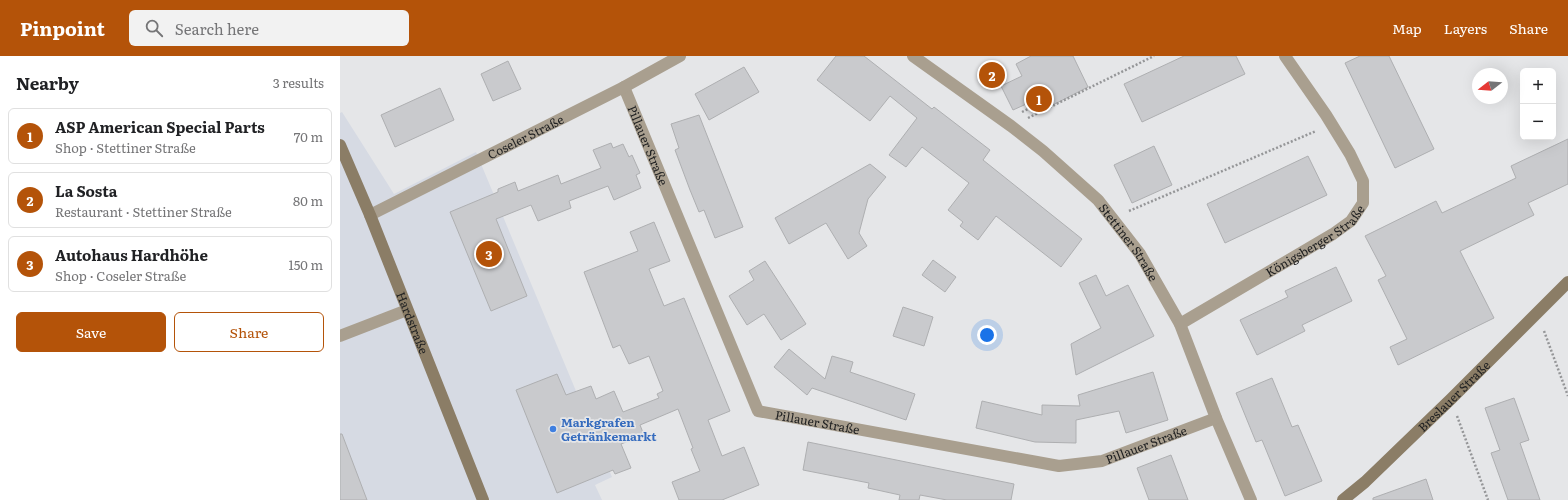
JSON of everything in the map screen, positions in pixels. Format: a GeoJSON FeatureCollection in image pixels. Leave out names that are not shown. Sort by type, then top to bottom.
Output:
{"type":"FeatureCollection","features":[{"type":"Feature","properties":{"kind":"street","name":"Coseler Straße"},"geometry":{"type":"LineString","coordinates":[[370,215],[624,87],[680,56]]}},
{"type":"Feature","properties":{"kind":"street","name":"Stettiner Straße"},"geometry":{"type":"LineString","coordinates":[[913,56],[1011,126],[1043,151],[1098,200],[1140,254],[1180,324],[1216,418],[1251,500]]}},
{"type":"Feature","properties":{"kind":"street","name":"Königsberger Straße"},"geometry":{"type":"LineString","coordinates":[[1180,324],[1333,234],[1351,221],[1363,203],[1363,181],[1350,154],[1285,56]]}},
{"type":"Feature","properties":{"kind":"street","name":"Pillauer Straße"},"geometry":{"type":"LineString","coordinates":[[624,87],[758,411],[1059,466],[1102,461],[1216,418]]}},
{"type":"Feature","properties":{"kind":"street","name":"Hardstraße"},"geometry":{"type":"LineString","coordinates":[[340,145],[370,215],[483,500]]}},
{"type":"Feature","properties":{"kind":"street","name":"Breslauer Straße"},"geometry":{"type":"LineString","coordinates":[[1343,500],[1365,482],[1566,285]]}},
{"type":"Feature","properties":{"kind":"street"},"geometry":{"type":"LineString","coordinates":[[340,336],[408,310]]}},
{"type":"Feature","properties":{"kind":"path"},"geometry":{"type":"LineString","coordinates":[[1011,126],[1154,56]]}},
{"type":"Feature","properties":{"kind":"path"},"geometry":{"type":"LineString","coordinates":[[1112,219],[1332,125]]}},
{"type":"Feature","properties":{"kind":"path"},"geometry":{"type":"LineString","coordinates":[[1537,313],[1568,396]]}},
{"type":"Feature","properties":{"kind":"path"},"geometry":{"type":"LineString","coordinates":[[1451,399],[1488,500]]}},
{"type":"Feature","properties":{"kind":"shaded area"},"geometry":{"type":"Polygon","coordinates":[[[342,112],[394,194],[476,152],[612,477],[595,485],[602,500],[340,500],[340,113],[342,112]]]}},
{"type":"Feature","properties":{"kind":"building"},"geometry":{"type":"Polygon","coordinates":[[[836,56],[864,56],[932,109],[934,107],[990,150],[983,160],[1082,239],[1061,267],[996,216],[978,240],[960,226],[963,222],[948,210],[969,183],[922,147],[906,167],[889,155],[917,118],[890,96],[870,121],[817,80],[836,56]]]}},
{"type":"Feature","properties":{"kind":"building"},"geometry":{"type":"Polygon","coordinates":[[[1031,56],[1073,56],[1088,87],[1039,112],[1033,101],[1013,110],[1001,86],[1022,76],[1016,64],[1031,56]]]}},
{"type":"Feature","properties":{"kind":"building"},"geometry":{"type":"Polygon","coordinates":[[[1184,56],[1236,56],[1245,74],[1142,122],[1124,84],[1184,56]]]}},
{"type":"Feature","properties":{"kind":"building"},"geometry":{"type":"Polygon","coordinates":[[[1360,56],[1389,56],[1434,149],[1395,168],[1345,63],[1360,56]]]}},
{"type":"Feature","properties":{"kind":"building"},"geometry":{"type":"Polygon","coordinates":[[[508,61],[521,89],[493,101],[481,74],[508,61]]]}},
{"type":"Feature","properties":{"kind":"building"},"geometry":{"type":"Polygon","coordinates":[[[744,67],[759,92],[709,120],[695,94],[744,67]]]}},
{"type":"Feature","properties":{"kind":"building"},"geometry":{"type":"Polygon","coordinates":[[[440,88],[454,120],[395,147],[381,115],[440,88]]]}},
{"type":"Feature","properties":{"kind":"building"},"geometry":{"type":"Polygon","coordinates":[[[699,115],[743,227],[715,238],[704,210],[699,212],[690,190],[675,150],[679,148],[671,124],[699,115]]]}},
{"type":"Feature","properties":{"kind":"building"},"geometry":{"type":"Polygon","coordinates":[[[1568,139],[1568,184],[1528,203],[1534,215],[1460,251],[1494,318],[1398,365],[1390,347],[1407,339],[1378,280],[1386,276],[1365,236],[1436,201],[1442,213],[1516,178],[1511,166],[1568,139]]]}},
{"type":"Feature","properties":{"kind":"building"},"geometry":{"type":"Polygon","coordinates":[[[611,143],[613,148],[623,144],[629,157],[632,155],[640,173],[636,175],[641,188],[614,200],[608,186],[569,201],[571,208],[538,221],[531,205],[496,219],[527,296],[491,311],[450,212],[498,192],[498,189],[515,182],[518,191],[558,175],[561,184],[601,168],[593,150],[611,143]]]}},
{"type":"Feature","properties":{"kind":"building"},"geometry":{"type":"Polygon","coordinates":[[[1154,146],[1172,185],[1132,203],[1114,165],[1154,146]]]}},
{"type":"Feature","properties":{"kind":"building"},"geometry":{"type":"Polygon","coordinates":[[[1308,156],[1327,195],[1225,243],[1207,204],[1308,156]]]}},
{"type":"Feature","properties":{"kind":"building"},"geometry":{"type":"Polygon","coordinates":[[[870,164],[886,177],[868,199],[859,233],[867,246],[848,259],[826,223],[789,244],[775,218],[870,164]]]}},
{"type":"Feature","properties":{"kind":"building"},"geometry":{"type":"Polygon","coordinates":[[[654,222],[670,261],[649,269],[664,306],[684,298],[730,411],[708,420],[722,456],[744,447],[759,485],[722,500],[679,500],[672,482],[700,471],[678,409],[640,425],[644,435],[621,444],[631,468],[615,474],[613,470],[557,493],[516,390],[557,374],[566,395],[591,386],[596,399],[614,391],[623,412],[659,398],[657,394],[663,391],[649,356],[629,364],[620,345],[613,348],[584,272],[638,251],[630,232],[654,222]]]}},
{"type":"Feature","properties":{"kind":"building"},"geometry":{"type":"Polygon","coordinates":[[[933,260],[956,277],[945,292],[922,275],[933,260]]]}},
{"type":"Feature","properties":{"kind":"building"},"geometry":{"type":"Polygon","coordinates":[[[765,261],[806,324],[781,340],[764,314],[747,325],[729,296],[754,280],[749,271],[765,261]]]}},
{"type":"Feature","properties":{"kind":"building"},"geometry":{"type":"Polygon","coordinates":[[[1336,267],[1352,301],[1302,325],[1305,331],[1257,355],[1240,320],[1288,297],[1285,291],[1336,267]]]}},
{"type":"Feature","properties":{"kind":"building"},"geometry":{"type":"Polygon","coordinates":[[[1096,275],[1106,296],[1128,285],[1154,336],[1076,375],[1071,344],[1101,328],[1079,283],[1096,275]]]}},
{"type":"Feature","properties":{"kind":"building"},"geometry":{"type":"Polygon","coordinates":[[[903,307],[933,317],[924,346],[893,336],[903,307]]]}},
{"type":"Feature","properties":{"kind":"building"},"geometry":{"type":"Polygon","coordinates":[[[789,349],[825,379],[832,356],[853,362],[850,372],[915,394],[906,420],[812,388],[807,395],[774,367],[789,349]]]}},
{"type":"Feature","properties":{"kind":"building"},"geometry":{"type":"Polygon","coordinates":[[[1153,372],[1168,420],[1126,433],[1119,411],[1076,420],[1076,443],[1035,442],[976,428],[982,401],[1042,415],[1042,405],[1080,406],[1078,395],[1153,372]]]}},
{"type":"Feature","properties":{"kind":"building"},"geometry":{"type":"Polygon","coordinates":[[[1272,378],[1292,427],[1298,425],[1322,481],[1285,496],[1262,440],[1256,442],[1236,393],[1272,378]]]}},
{"type":"Feature","properties":{"kind":"building"},"geometry":{"type":"Polygon","coordinates":[[[1514,398],[1529,440],[1520,443],[1540,500],[1508,500],[1491,453],[1500,450],[1485,408],[1514,398]]]}},
{"type":"Feature","properties":{"kind":"building"},"geometry":{"type":"Polygon","coordinates":[[[340,434],[342,434],[367,500],[340,500],[340,434]]]}},
{"type":"Feature","properties":{"kind":"building"},"geometry":{"type":"Polygon","coordinates":[[[808,442],[1014,484],[1011,500],[947,500],[920,495],[919,500],[899,500],[900,495],[868,488],[869,483],[803,470],[808,442]]]}},
{"type":"Feature","properties":{"kind":"building"},"geometry":{"type":"Polygon","coordinates":[[[1171,455],[1188,500],[1149,500],[1137,468],[1171,455]]]}},
{"type":"Feature","properties":{"kind":"building"},"geometry":{"type":"Polygon","coordinates":[[[1426,479],[1433,500],[1373,500],[1373,498],[1426,479]]]}},
{"type":"Feature","properties":{"kind":"place","name":"La Sosta"},"geometry":{"type":"Point","coordinates":[992,75]}},
{"type":"Feature","properties":{"kind":"place","name":"ASP American Special Parts"},"geometry":{"type":"Point","coordinates":[1039,99]}},
{"type":"Feature","properties":{"kind":"place","name":"Autohaus Hardhöhe"},"geometry":{"type":"Point","coordinates":[489,254]}},
{"type":"Feature","properties":{"kind":"place","name":"Markgrafen Getränkemarkt"},"geometry":{"type":"Point","coordinates":[553,429]}}]}
